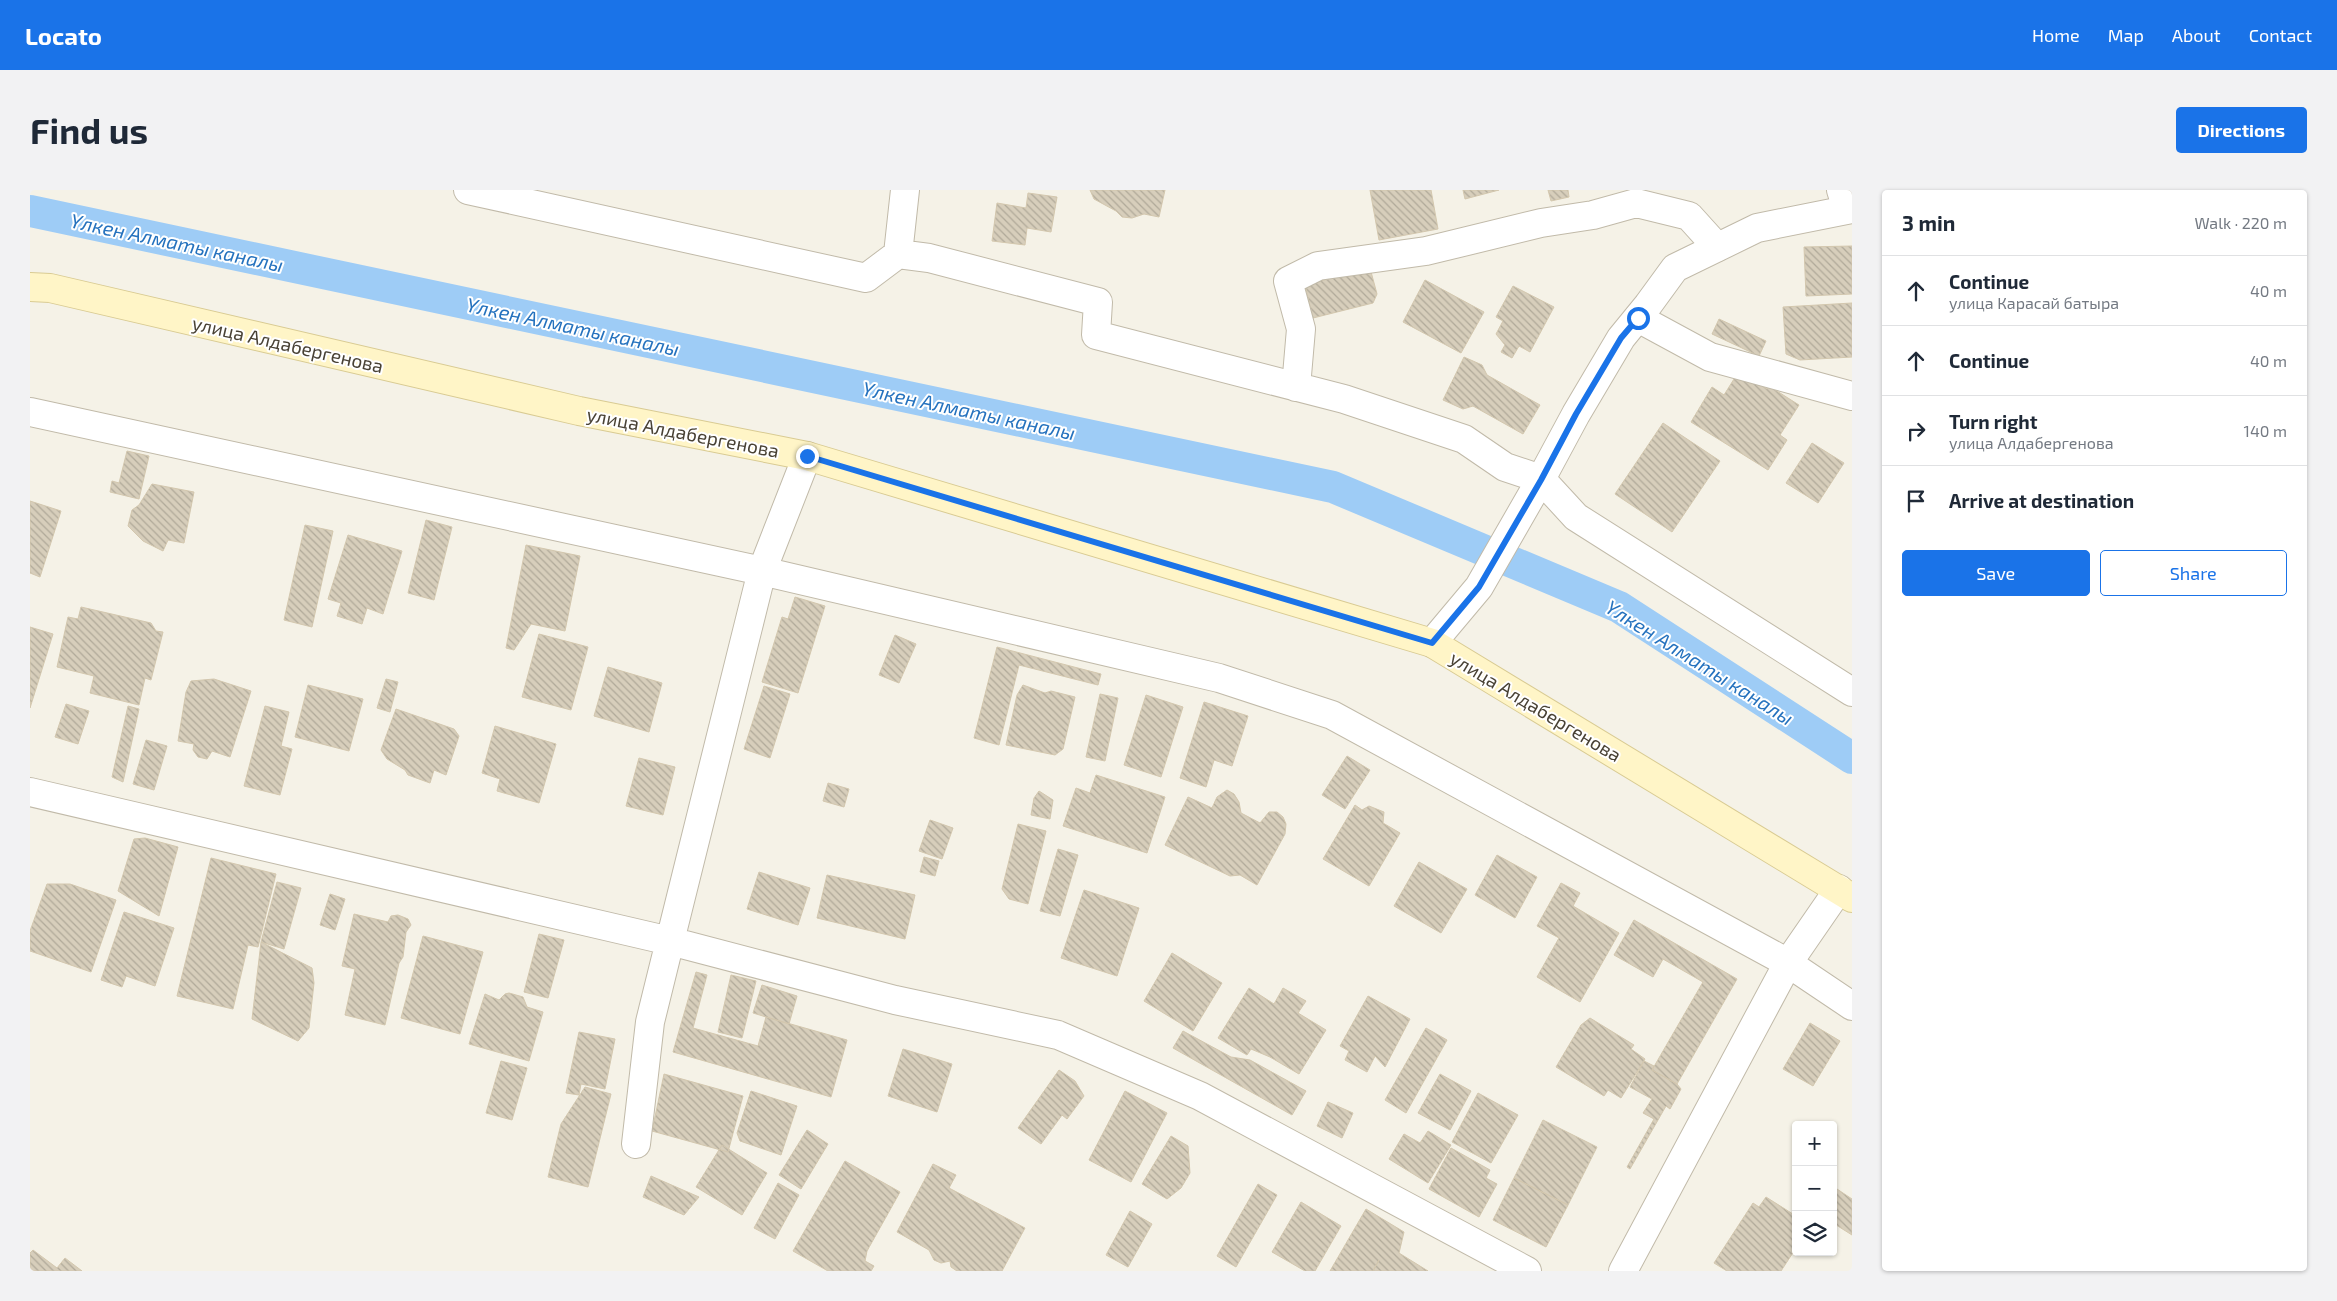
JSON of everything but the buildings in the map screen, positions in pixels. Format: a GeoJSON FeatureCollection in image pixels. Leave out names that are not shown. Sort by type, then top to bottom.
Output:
{"type":"FeatureCollection","features":[{"type":"Feature","properties":{"kind":"main road","name":"улица Алдабергенова"},"geometry":{"type":"LineString","coordinates":[[30,287],[50,288],[579,411],[807,456],[1432,643],[1845,893]]}},
{"type":"Feature","properties":{"kind":"street"},"geometry":{"type":"LineString","coordinates":[[468,190],[866,278],[898,254],[930,258],[1098,302],[1096,335],[1344,399],[1464,440],[1505,467],[1541,480],[1576,517],[1852,692]]}},
{"type":"Feature","properties":{"kind":"street"},"geometry":{"type":"LineString","coordinates":[[898,254],[901,191]]}},
{"type":"Feature","properties":{"kind":"street"},"geometry":{"type":"LineString","coordinates":[[1296,387],[1301,329],[1288,281],[1318,266],[1426,251],[1541,222],[1593,215],[1636,203],[1689,216],[1717,247]]}},
{"type":"Feature","properties":{"kind":"street"},"geometry":{"type":"LineString","coordinates":[[1432,643],[1479,587],[1621,338],[1675,268],[1757,228],[1847,203]]}},
{"type":"Feature","properties":{"kind":"street"},"geometry":{"type":"LineString","coordinates":[[1638,318],[1710,357],[1852,396]]}},
{"type":"Feature","properties":{"kind":"street"},"geometry":{"type":"LineString","coordinates":[[30,412],[762,571],[1219,678],[1332,716],[1788,963],[1852,1006]]}},
{"type":"Feature","properties":{"kind":"street"},"geometry":{"type":"LineString","coordinates":[[636,1144],[650,1022],[670,941],[762,571],[807,456]]}},
{"type":"Feature","properties":{"kind":"street"},"geometry":{"type":"LineString","coordinates":[[30,792],[670,941],[895,1000],[1058,1036],[1200,1096],[1527,1271]]}},
{"type":"Feature","properties":{"kind":"street"},"geometry":{"type":"LineString","coordinates":[[1623,1271],[1788,963],[1845,893]]}},
{"type":"Feature","properties":{"kind":"waterway","name":"Үлкен Алматы каналы"},"geometry":{"type":"LineString","coordinates":[[30,211],[1333,487],[1619,607],[1852,758]]}},
{"type":"Feature","properties":{"kind":"route"},"geometry":{"type":"LineString","coordinates":[[807,456],[1432,643],[1479,587],[1541,480],[1576,414],[1621,338],[1638,318]]}}]}
